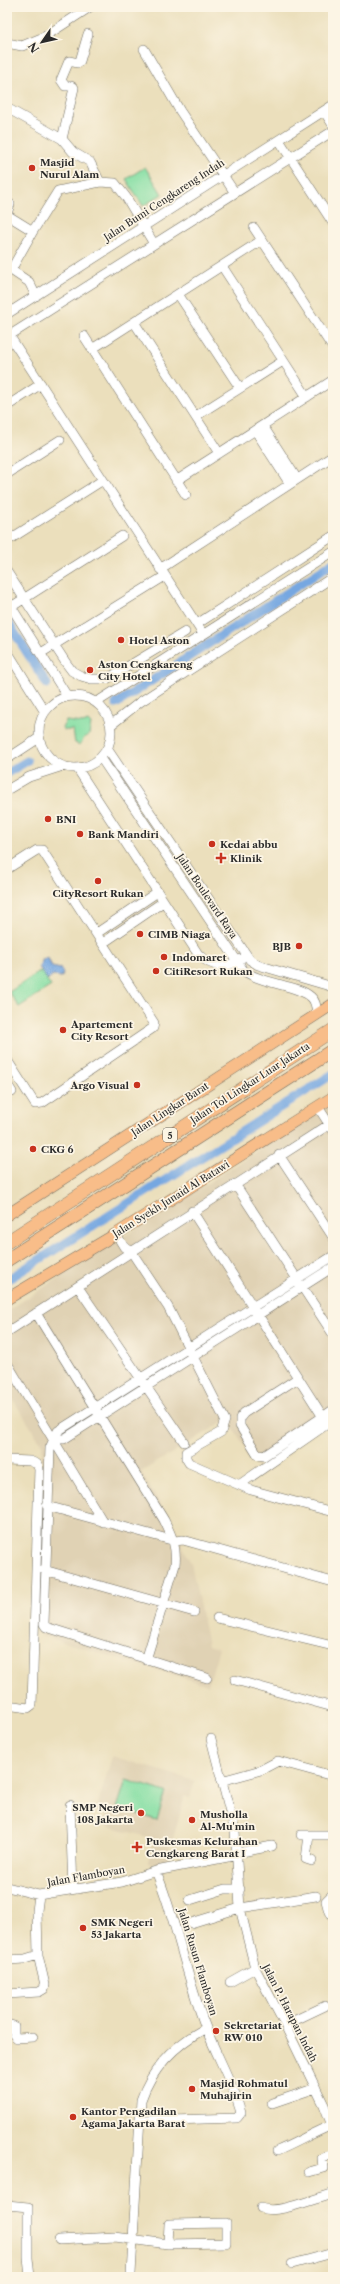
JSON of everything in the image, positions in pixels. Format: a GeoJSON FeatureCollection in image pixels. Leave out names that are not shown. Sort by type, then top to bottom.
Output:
{"type":"FeatureCollection","features":[{"type":"Feature","properties":{"kind":"highway","name":"Jalan Tol Lingkar Luar Jakarta"},"geometry":{"type":"LineString","coordinates":[[7,1242],[333,1030]]}},
{"type":"Feature","properties":{"kind":"highway","name":"Jalan Tol Lingkar Luar Jakarta"},"geometry":{"type":"LineString","coordinates":[[7,1260],[333,1050]]}},
{"type":"Feature","properties":{"kind":"main road","name":"Jalan Lingkar Barat"},"geometry":{"type":"LineString","coordinates":[[7,1215],[333,1004]]}},
{"type":"Feature","properties":{"kind":"main road","name":"Jalan Syekh Junaid Al Batawi"},"geometry":{"type":"LineString","coordinates":[[7,1299],[118,1232],[333,1097]]}},
{"type":"Feature","properties":{"kind":"main road"},"geometry":{"type":"LineString","coordinates":[[7,1290],[69,1257],[95,1246]]}},
{"type":"Feature","properties":{"kind":"street"},"geometry":{"type":"LineString","coordinates":[[7,43],[22,46],[44,37],[90,7]]}},
{"type":"Feature","properties":{"kind":"street"},"geometry":{"type":"LineString","coordinates":[[62,139],[74,88],[71,86],[65,86],[61,80],[69,61],[78,63],[80,61],[88,34]]}},
{"type":"Feature","properties":{"kind":"street"},"geometry":{"type":"LineString","coordinates":[[144,49],[180,111],[235,193]]}},
{"type":"Feature","properties":{"kind":"street","name":"Jalan Bumi Cengkareng Indah"},"geometry":{"type":"LineString","coordinates":[[7,314],[333,105]]}},
{"type":"Feature","properties":{"kind":"street"},"geometry":{"type":"LineString","coordinates":[[7,108],[62,139],[73,152],[90,162],[100,182]]}},
{"type":"Feature","properties":{"kind":"street"},"geometry":{"type":"LineString","coordinates":[[324,111],[333,125]]}},
{"type":"Feature","properties":{"kind":"street"},"geometry":{"type":"LineString","coordinates":[[204,634],[8,335],[333,131]]}},
{"type":"Feature","properties":{"kind":"street"},"geometry":{"type":"LineString","coordinates":[[279,140],[333,223]]}},
{"type":"Feature","properties":{"kind":"street"},"geometry":{"type":"LineString","coordinates":[[36,296],[29,282],[11,270],[33,231],[58,192],[100,182],[115,183],[126,197],[154,244]]}},
{"type":"Feature","properties":{"kind":"street"},"geometry":{"type":"LineString","coordinates":[[7,202],[10,204],[7,214],[33,231]]}},
{"type":"Feature","properties":{"kind":"street"},"geometry":{"type":"LineString","coordinates":[[254,228],[333,348]]}},
{"type":"Feature","properties":{"kind":"street"},"geometry":{"type":"LineString","coordinates":[[92,349],[262,240]]}},
{"type":"Feature","properties":{"kind":"street"},"geometry":{"type":"LineString","coordinates":[[222,266],[307,397]]}},
{"type":"Feature","properties":{"kind":"street"},"geometry":{"type":"LineString","coordinates":[[178,294],[240,388]]}},
{"type":"Feature","properties":{"kind":"street"},"geometry":{"type":"LineString","coordinates":[[134,322],[219,453]]}},
{"type":"Feature","properties":{"kind":"street"},"geometry":{"type":"LineString","coordinates":[[84,336],[186,496]]}},
{"type":"Feature","properties":{"kind":"street"},"geometry":{"type":"LineString","coordinates":[[196,416],[283,361]]}},
{"type":"Feature","properties":{"kind":"street"},"geometry":{"type":"LineString","coordinates":[[176,481],[333,380]]}},
{"type":"Feature","properties":{"kind":"street"},"geometry":{"type":"LineString","coordinates":[[7,406],[41,384]]}},
{"type":"Feature","properties":{"kind":"street"},"geometry":{"type":"LineString","coordinates":[[259,428],[294,482]]}},
{"type":"Feature","properties":{"kind":"street"},"geometry":{"type":"LineString","coordinates":[[7,474],[60,440]]}},
{"type":"Feature","properties":{"kind":"street"},"geometry":{"type":"LineString","coordinates":[[40,653],[163,572],[333,456]]}},
{"type":"Feature","properties":{"kind":"street"},"geometry":{"type":"LineString","coordinates":[[7,542],[103,480]]}},
{"type":"Feature","properties":{"kind":"street"},"geometry":{"type":"LineString","coordinates":[[67,696],[9,604],[24,599],[122,536]]}},
{"type":"Feature","properties":{"kind":"street"},"geometry":{"type":"LineString","coordinates":[[197,624],[333,536]]}},
{"type":"Feature","properties":{"kind":"street"},"geometry":{"type":"LineString","coordinates":[[97,702],[333,552]]}},
{"type":"Feature","properties":{"kind":"street"},"geometry":{"type":"LineString","coordinates":[[7,572],[72,671],[91,679],[107,679],[185,632]]}},
{"type":"Feature","properties":{"kind":"street"},"geometry":{"type":"LineString","coordinates":[[111,725],[147,698],[333,577]]}},
{"type":"Feature","properties":{"kind":"street"},"geometry":{"type":"LineString","coordinates":[[263,581],[271,592]]}},
{"type":"Feature","properties":{"kind":"street"},"geometry":{"type":"LineString","coordinates":[[7,651],[45,712]]}},
{"type":"Feature","properties":{"kind":"street"},"geometry":{"type":"LineString","coordinates":[[7,790],[29,777],[62,766],[77,768],[89,766],[101,758],[108,750],[112,738],[111,725],[103,708],[97,702],[82,696],[67,696],[51,705],[45,712],[41,720],[39,738],[47,755],[62,766]]}},
{"type":"Feature","properties":{"kind":"street"},"geometry":{"type":"LineString","coordinates":[[7,759],[39,738]]}},
{"type":"Feature","properties":{"kind":"street","name":"Jalan Boulevard Raya"},"geometry":{"type":"LineString","coordinates":[[108,750],[246,955],[258,965],[333,987]]}},
{"type":"Feature","properties":{"kind":"street","name":"Jalan Boulevard Raya"},"geometry":{"type":"LineString","coordinates":[[101,758],[237,962],[249,975],[307,994],[314,1000],[317,1014]]}},
{"type":"Feature","properties":{"kind":"street"},"geometry":{"type":"LineString","coordinates":[[77,768],[156,893],[205,962],[214,966],[226,966],[237,962],[246,955]]}},
{"type":"Feature","properties":{"kind":"street"},"geometry":{"type":"LineString","coordinates":[[7,869],[37,850],[42,850],[152,1017],[154,1023],[153,1028],[38,1104],[35,1104],[7,1060]]}},
{"type":"Feature","properties":{"kind":"street"},"geometry":{"type":"LineString","coordinates":[[191,892],[200,886]]}},
{"type":"Feature","properties":{"kind":"street"},"geometry":{"type":"LineString","coordinates":[[97,933],[156,893]]}},
{"type":"Feature","properties":{"kind":"street"},"geometry":{"type":"LineString","coordinates":[[104,943],[162,902]]}},
{"type":"Feature","properties":{"kind":"street"},"geometry":{"type":"LineString","coordinates":[[202,908],[211,903]]}},
{"type":"Feature","properties":{"kind":"street"},"geometry":{"type":"LineString","coordinates":[[7,1332],[279,1155],[332,1125],[318,1107]]}},
{"type":"Feature","properties":{"kind":"street"},"geometry":{"type":"LineString","coordinates":[[279,1155],[333,1237]]}},
{"type":"Feature","properties":{"kind":"street"},"geometry":{"type":"LineString","coordinates":[[235,1184],[333,1334]]}},
{"type":"Feature","properties":{"kind":"street"},"geometry":{"type":"LineString","coordinates":[[192,1211],[323,1417]]}},
{"type":"Feature","properties":{"kind":"street"},"geometry":{"type":"LineString","coordinates":[[118,1232],[129,1244],[130,1251],[168,1307],[222,1412],[224,1426],[221,1432],[189,1449],[186,1452],[186,1458],[189,1464],[239,1485],[332,1509]]}},
{"type":"Feature","properties":{"kind":"street"},"geometry":{"type":"LineString","coordinates":[[54,1439],[64,1439],[98,1412],[300,1283],[333,1256]]}},
{"type":"Feature","properties":{"kind":"street"},"geometry":{"type":"LineString","coordinates":[[300,1283],[333,1268]]}},
{"type":"Feature","properties":{"kind":"street"},"geometry":{"type":"LineString","coordinates":[[78,1287],[184,1442]]}},
{"type":"Feature","properties":{"kind":"street"},"geometry":{"type":"LineString","coordinates":[[36,1313],[164,1520],[174,1541],[176,1552],[175,1565],[146,1660]]}},
{"type":"Feature","properties":{"kind":"street"},"geometry":{"type":"LineString","coordinates":[[7,1363],[103,1522]]}},
{"type":"Feature","properties":{"kind":"street"},"geometry":{"type":"LineString","coordinates":[[298,1378],[244,1413],[240,1418],[240,1426],[258,1455],[264,1456],[333,1410]]}},
{"type":"Feature","properties":{"kind":"street"},"geometry":{"type":"LineString","coordinates":[[239,1485],[333,1420]]}},
{"type":"Feature","properties":{"kind":"street"},"geometry":{"type":"LineString","coordinates":[[54,1439],[50,1448],[46,1506],[44,1624],[46,1627],[146,1660],[207,1678]]}},
{"type":"Feature","properties":{"kind":"street"},"geometry":{"type":"LineString","coordinates":[[7,1460],[30,1461],[37,1464],[39,1469],[32,1704],[28,1708],[7,1705]]}},
{"type":"Feature","properties":{"kind":"street"},"geometry":{"type":"LineString","coordinates":[[46,1506],[174,1541],[183,1540],[333,1582]]}},
{"type":"Feature","properties":{"kind":"street"},"geometry":{"type":"LineString","coordinates":[[44,1570],[164,1605],[194,1612]]}},
{"type":"Feature","properties":{"kind":"street"},"geometry":{"type":"LineString","coordinates":[[217,1618],[333,1646]]}},
{"type":"Feature","properties":{"kind":"street"},"geometry":{"type":"LineString","coordinates":[[235,1680],[333,1707]]}},
{"type":"Feature","properties":{"kind":"street","name":"Jalan P. Harapan Indah"},"geometry":{"type":"LineString","coordinates":[[210,1739],[235,1831],[240,1889],[240,1908],[254,1968],[285,2025],[316,2088],[329,2104],[332,2127]]}},
{"type":"Feature","properties":{"kind":"street"},"geometry":{"type":"LineString","coordinates":[[221,1781],[261,1770],[278,1761],[333,1776]]}},
{"type":"Feature","properties":{"kind":"street"},"geometry":{"type":"LineString","coordinates":[[70,1805],[73,1890]]}},
{"type":"Feature","properties":{"kind":"street"},"geometry":{"type":"LineString","coordinates":[[312,1862],[306,1859],[305,1835],[329,1835],[333,1832]]}},
{"type":"Feature","properties":{"kind":"street","name":"Jalan Flamboyan"},"geometry":{"type":"LineString","coordinates":[[7,1887],[38,1895],[73,1890],[122,1882],[156,1870],[272,1846]]}},
{"type":"Feature","properties":{"kind":"street","name":"Jalan Rusun Flamboyan"},"geometry":{"type":"LineString","coordinates":[[132,2274],[140,2100],[146,2086],[157,2070],[181,2043],[206,2028],[166,1896],[156,1870]]}},
{"type":"Feature","properties":{"kind":"street"},"geometry":{"type":"LineString","coordinates":[[190,1900],[225,1889],[240,1889]]}},
{"type":"Feature","properties":{"kind":"street"},"geometry":{"type":"LineString","coordinates":[[333,1894],[326,1901],[329,1912],[333,1915]]}},
{"type":"Feature","properties":{"kind":"street"},"geometry":{"type":"LineString","coordinates":[[7,1994],[39,1992],[44,1989],[45,1985],[38,1955],[38,1895]]}},
{"type":"Feature","properties":{"kind":"street"},"geometry":{"type":"LineString","coordinates":[[191,1923],[240,1908],[316,1896]]}},
{"type":"Feature","properties":{"kind":"street"},"geometry":{"type":"LineString","coordinates":[[7,1960],[25,1959],[38,1955]]}},
{"type":"Feature","properties":{"kind":"street"},"geometry":{"type":"LineString","coordinates":[[230,1982],[254,1968]]}},
{"type":"Feature","properties":{"kind":"street"},"geometry":{"type":"LineString","coordinates":[[285,2025],[324,2006]]}},
{"type":"Feature","properties":{"kind":"street"},"geometry":{"type":"LineString","coordinates":[[7,2024],[14,2026],[14,2035],[17,2038],[33,2037]]}},
{"type":"Feature","properties":{"kind":"street"},"geometry":{"type":"LineString","coordinates":[[139,2121],[239,2116],[238,2104],[230,2079],[206,2028]]}},
{"type":"Feature","properties":{"kind":"street"},"geometry":{"type":"LineString","coordinates":[[272,2103],[316,2088]]}},
{"type":"Feature","properties":{"kind":"street"},"geometry":{"type":"LineString","coordinates":[[277,2151],[299,2142],[304,2136],[332,2127]]}},
{"type":"Feature","properties":{"kind":"street"},"geometry":{"type":"LineString","coordinates":[[309,2172],[323,2168],[322,2158],[333,2154]]}},
{"type":"Feature","properties":{"kind":"street"},"geometry":{"type":"LineString","coordinates":[[261,2208],[265,2210],[291,2207],[333,2194]]}},
{"type":"Feature","properties":{"kind":"street"},"geometry":{"type":"LineString","coordinates":[[7,2205],[28,2207],[28,2258],[30,2277]]}},
{"type":"Feature","properties":{"kind":"street"},"geometry":{"type":"LineString","coordinates":[[59,2240],[115,2237],[134,2241],[168,2244],[226,2243],[226,2223],[169,2224],[168,2244]]}},
{"type":"Feature","properties":{"kind":"street"},"geometry":{"type":"LineString","coordinates":[[292,2264],[333,2252]]}},
{"type":"Feature","properties":{"kind":"shaded area"},"geometry":{"type":"Polygon","coordinates":[[[333,1103],[333,1414],[257,1467],[228,1419],[141,1472],[172,1524],[191,1563],[208,1645],[219,1649],[208,1685],[40,1635],[42,1445],[7,1390],[7,1311],[333,1103]]]}},
{"type":"Feature","properties":{"kind":"shaded area","name":"SMP Negeri 108 Jakarta"},"geometry":{"type":"Polygon","coordinates":[[[112,1756],[195,1781],[190,1798],[185,1796],[165,1867],[148,1862],[154,1839],[102,1824],[105,1814],[96,1811],[112,1756]]]}},
{"type":"Feature","properties":{"kind":"green space"},"geometry":{"type":"Polygon","coordinates":[[[145,167],[162,194],[143,206],[126,179],[145,167]]]}},
{"type":"Feature","properties":{"kind":"green space"},"geometry":{"type":"Polygon","coordinates":[[[66,721],[83,723],[88,721],[91,724],[89,735],[84,738],[80,745],[75,743],[73,730],[65,730],[62,728],[66,721]]]}},
{"type":"Feature","properties":{"kind":"green space"},"geometry":{"type":"Polygon","coordinates":[[[41,971],[51,986],[19,1007],[9,992],[41,971]]]}},
{"type":"Feature","properties":{"kind":"green space"},"geometry":{"type":"Polygon","coordinates":[[[126,1780],[166,1792],[157,1820],[117,1808],[126,1780]]]}},
{"type":"Feature","properties":{"kind":"water"},"geometry":{"type":"Polygon","coordinates":[[[48,958],[52,967],[61,969],[63,973],[62,977],[53,976],[47,980],[39,967],[43,959],[48,958]]]}},
{"type":"Feature","properties":{"kind":"waterway"},"geometry":{"type":"LineString","coordinates":[[116,704],[333,563]]}},
{"type":"Feature","properties":{"kind":"waterway"},"geometry":{"type":"LineString","coordinates":[[7,621],[47,684]]}},
{"type":"Feature","properties":{"kind":"waterway"},"geometry":{"type":"LineString","coordinates":[[7,773],[27,761]]}},
{"type":"Feature","properties":{"kind":"waterway"},"geometry":{"type":"LineString","coordinates":[[7,1280],[333,1074]]}},
{"type":"Feature","properties":{"kind":"place","name":"Masjid Nurul Alam"},"geometry":{"type":"Point","coordinates":[32,168]}},
{"type":"Feature","properties":{"kind":"place","name":"Hotel Aston"},"geometry":{"type":"Point","coordinates":[121,640]}},
{"type":"Feature","properties":{"kind":"place","name":"Aston Cengkareng City Hotel"},"geometry":{"type":"Point","coordinates":[90,670]}},
{"type":"Feature","properties":{"kind":"place","name":"BNI"},"geometry":{"type":"Point","coordinates":[48,819]}},
{"type":"Feature","properties":{"kind":"place","name":"Bank Mandiri"},"geometry":{"type":"Point","coordinates":[80,834]}},
{"type":"Feature","properties":{"kind":"place","name":"Kedai abbu"},"geometry":{"type":"Point","coordinates":[212,844]}},
{"type":"Feature","properties":{"kind":"place","name":"Klinik"},"geometry":{"type":"Point","coordinates":[221,858]}},
{"type":"Feature","properties":{"kind":"place","name":"CityResort Rukan"},"geometry":{"type":"Point","coordinates":[98,881]}},
{"type":"Feature","properties":{"kind":"place","name":"CIMB Niaga"},"geometry":{"type":"Point","coordinates":[140,934]}},
{"type":"Feature","properties":{"kind":"place","name":"BJB"},"geometry":{"type":"Point","coordinates":[299,946]}},
{"type":"Feature","properties":{"kind":"place","name":"Indomaret"},"geometry":{"type":"Point","coordinates":[164,957]}},
{"type":"Feature","properties":{"kind":"place","name":"CitiResort Rukan"},"geometry":{"type":"Point","coordinates":[156,971]}},
{"type":"Feature","properties":{"kind":"place","name":"Apartement City Resort"},"geometry":{"type":"Point","coordinates":[63,1030]}},
{"type":"Feature","properties":{"kind":"place","name":"Argo Visual"},"geometry":{"type":"Point","coordinates":[137,1085]}},
{"type":"Feature","properties":{"kind":"place","name":"CKG 6"},"geometry":{"type":"Point","coordinates":[33,1149]}},
{"type":"Feature","properties":{"kind":"place","name":"SMP Negeri 108 Jakarta"},"geometry":{"type":"Point","coordinates":[141,1813]}},
{"type":"Feature","properties":{"kind":"place","name":"Musholla Al-Mu'min"},"geometry":{"type":"Point","coordinates":[192,1820]}},
{"type":"Feature","properties":{"kind":"place","name":"Puskesmas Kelurahan Cengkareng Barat I"},"geometry":{"type":"Point","coordinates":[137,1847]}},
{"type":"Feature","properties":{"kind":"place","name":"SMK Negeri 53 Jakarta"},"geometry":{"type":"Point","coordinates":[83,1928]}},
{"type":"Feature","properties":{"kind":"place","name":"Sekretariat RW 010"},"geometry":{"type":"Point","coordinates":[216,2031]}},
{"type":"Feature","properties":{"kind":"place","name":"Masjid Rohmatul Muhajirin"},"geometry":{"type":"Point","coordinates":[192,2089]}},
{"type":"Feature","properties":{"kind":"place","name":"Kantor Pengadilan Agama Jakarta Barat"},"geometry":{"type":"Point","coordinates":[73,2117]}}]}
